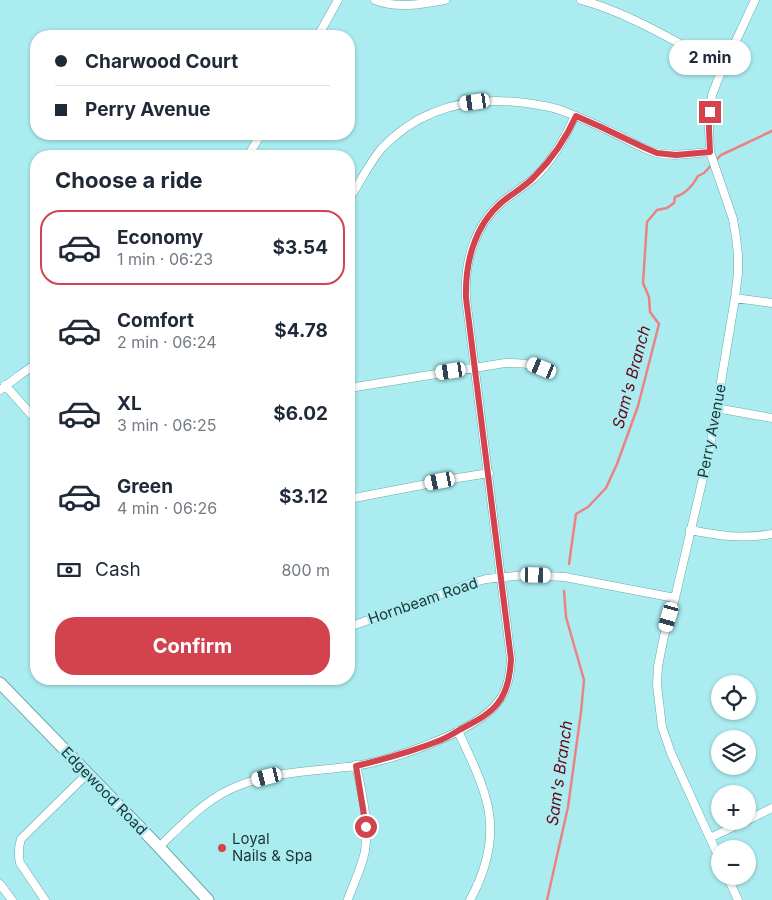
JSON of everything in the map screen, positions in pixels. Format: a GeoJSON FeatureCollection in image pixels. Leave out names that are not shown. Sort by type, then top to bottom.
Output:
{"type":"FeatureCollection","features":[{"type":"Feature","properties":{"kind":"main road","name":"Edgewood Road"},"geometry":{"type":"LineString","coordinates":[[0,683],[208,900]]}},
{"type":"Feature","properties":{"kind":"street"},"geometry":{"type":"LineString","coordinates":[[321,30],[338,0]]}},
{"type":"Feature","properties":{"kind":"street"},"geometry":{"type":"LineString","coordinates":[[375,0],[413,5],[445,0]]}},
{"type":"Feature","properties":{"kind":"street"},"geometry":{"type":"LineString","coordinates":[[581,0],[600,5],[630,18],[723,67]]}},
{"type":"Feature","properties":{"kind":"street","name":"Perry Avenue"},"geometry":{"type":"LineString","coordinates":[[710,838],[671,753],[662,727],[658,701],[658,666],[706,465],[738,274],[738,255],[733,219],[710,152],[709,128],[712,95],[723,67],[755,0]]}},
{"type":"Feature","properties":{"kind":"street"},"geometry":{"type":"LineString","coordinates":[[355,189],[381,150],[394,137],[410,126],[443,109],[479,102],[508,101],[562,110],[657,153],[676,155],[710,152]]}},
{"type":"Feature","properties":{"kind":"street"},"geometry":{"type":"LineString","coordinates":[[159,847],[206,803],[224,791],[267,777],[356,766],[427,745],[442,740],[478,720],[499,702],[510,675],[511,659],[475,367],[466,270],[475,240],[491,212],[534,178],[559,146],[576,116]]}},
{"type":"Feature","properties":{"kind":"street"},"geometry":{"type":"LineString","coordinates":[[735,298],[772,302]]}},
{"type":"Feature","properties":{"kind":"street"},"geometry":{"type":"LineString","coordinates":[[355,387],[505,362],[533,364],[542,368]]}},
{"type":"Feature","properties":{"kind":"street"},"geometry":{"type":"LineString","coordinates":[[30,368],[2,388],[30,414]]}},
{"type":"Feature","properties":{"kind":"street"},"geometry":{"type":"LineString","coordinates":[[716,408],[772,418]]}},
{"type":"Feature","properties":{"kind":"street"},"geometry":{"type":"LineString","coordinates":[[355,498],[488,473]]}},
{"type":"Feature","properties":{"kind":"street"},"geometry":{"type":"LineString","coordinates":[[690,530],[729,537],[753,537],[772,534]]}},
{"type":"Feature","properties":{"kind":"street","name":"Hornbeam Road"},"geometry":{"type":"LineString","coordinates":[[355,625],[472,583],[486,579],[525,575],[566,577],[675,598]]}},
{"type":"Feature","properties":{"kind":"street"},"geometry":{"type":"LineString","coordinates":[[458,731],[487,800],[490,823],[483,874],[470,900]]}},
{"type":"Feature","properties":{"kind":"street"},"geometry":{"type":"LineString","coordinates":[[348,899],[366,842],[366,827],[356,766]]}},
{"type":"Feature","properties":{"kind":"street"},"geometry":{"type":"LineString","coordinates":[[45,900],[20,863],[18,848],[21,839],[87,774]]}},
{"type":"Feature","properties":{"kind":"street"},"geometry":{"type":"LineString","coordinates":[[756,816],[772,808]]}},
{"type":"Feature","properties":{"kind":"street"},"geometry":{"type":"LineString","coordinates":[[710,838],[727,830]]}},
{"type":"Feature","properties":{"kind":"street"},"geometry":{"type":"LineString","coordinates":[[0,884],[12,900]]}},
{"type":"Feature","properties":{"kind":"street"},"geometry":{"type":"LineString","coordinates":[[731,885],[738,900]]}},
{"type":"Feature","properties":{"kind":"waterway","name":"Sam's Branch"},"geometry":{"type":"LineString","coordinates":[[569,564],[576,514],[588,507],[606,488],[617,464],[638,406],[659,324],[650,312],[649,297],[643,283],[647,222],[657,210],[667,208],[674,203],[675,197],[689,189],[698,176],[704,173],[721,155],[772,131]]}},
{"type":"Feature","properties":{"kind":"waterway","name":"Sam's Branch"},"geometry":{"type":"LineString","coordinates":[[547,900],[568,807],[584,680],[566,617],[564,591]]}},
{"type":"Feature","properties":{"kind":"place","name":"Loyal Nails & Spa"},"geometry":{"type":"Point","coordinates":[222,848]}},
{"type":"Feature","properties":{"kind":"route"},"geometry":{"type":"LineString","coordinates":[[366,827],[356,766],[442,740],[478,720],[499,702],[510,675],[511,659],[466,298],[466,270],[475,240],[491,212],[534,178],[550,159],[576,116],[657,153],[676,155],[710,152],[710,112]]}}]}
